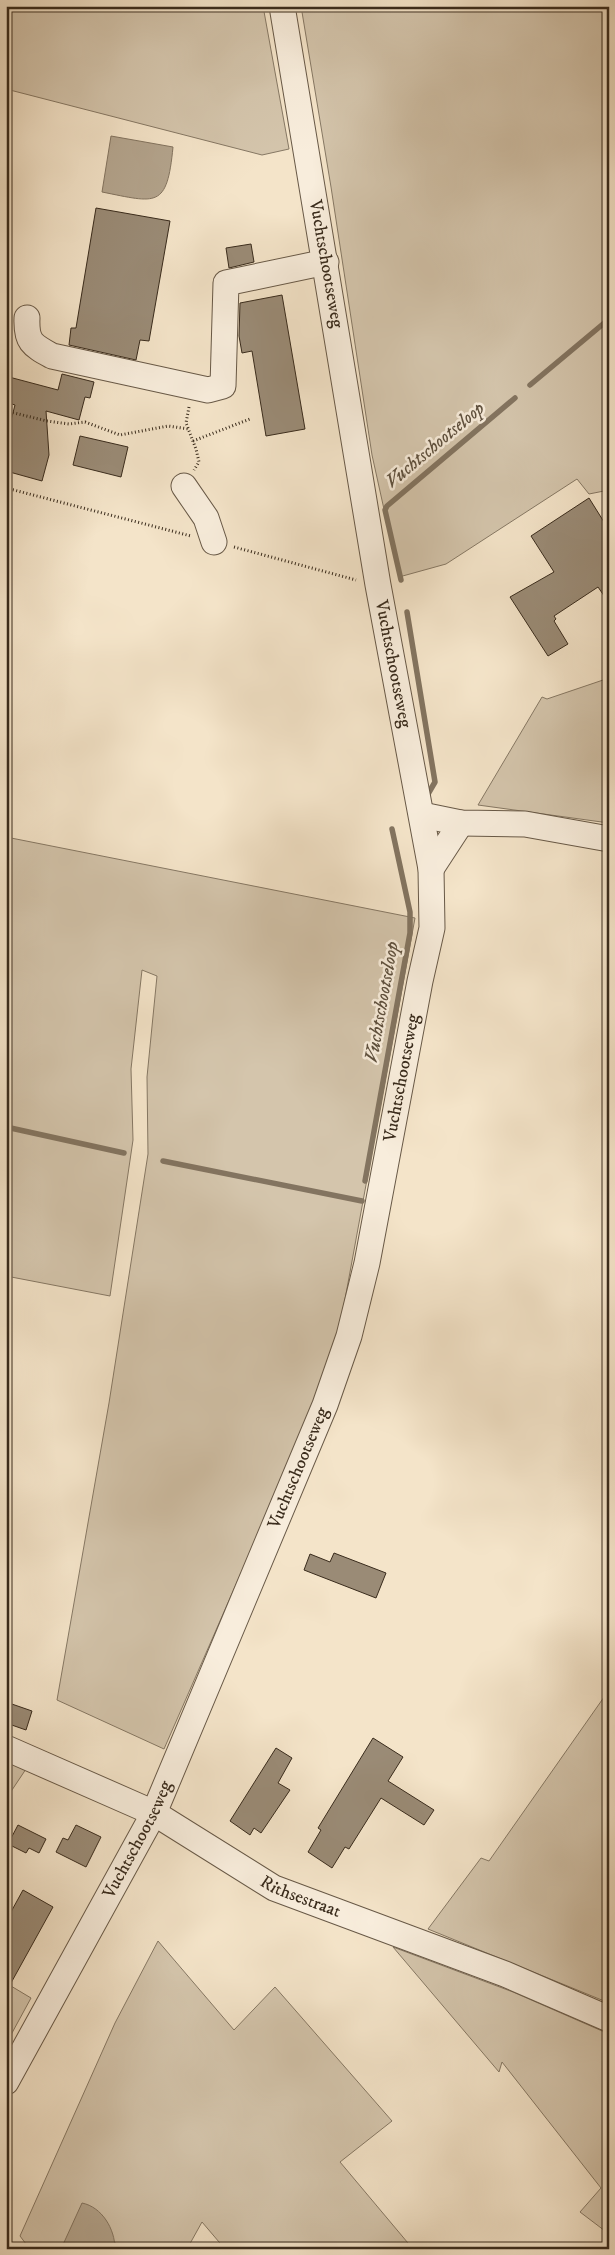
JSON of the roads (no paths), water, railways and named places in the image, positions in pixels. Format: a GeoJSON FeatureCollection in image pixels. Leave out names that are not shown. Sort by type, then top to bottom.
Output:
{"type":"FeatureCollection","features":[{"type":"Feature","properties":{"kind":"street","name":"Vuchtschootseweg"},"geometry":{"type":"LineString","coordinates":[[6,2082],[154,1813],[325,1405],[349,1336],[367,1263],[420,981],[432,928],[431,869],[378,586],[326,262],[282,6]]}},
{"type":"Feature","properties":{"kind":"street"},"geometry":{"type":"LineString","coordinates":[[27,318],[26,333],[30,342],[52,356],[208,390],[223,386],[226,283],[326,262]]}},
{"type":"Feature","properties":{"kind":"street"},"geometry":{"type":"LineString","coordinates":[[184,486],[206,518],[214,542]]}},
{"type":"Feature","properties":{"kind":"street"},"geometry":{"type":"LineString","coordinates":[[422,814],[461,823],[525,824],[609,839]]}},
{"type":"Feature","properties":{"kind":"street"},"geometry":{"type":"LineString","coordinates":[[431,869],[461,823]]}},
{"type":"Feature","properties":{"kind":"street","name":"Rithsestraat"},"geometry":{"type":"LineString","coordinates":[[6,1748],[154,1813],[274,1888],[505,1974],[609,2019]]}},
{"type":"Feature","properties":{"kind":"waterway","name":"Vuchtschootseloop"},"geometry":{"type":"LineString","coordinates":[[530,385],[609,319]]}},
{"type":"Feature","properties":{"kind":"waterway","name":"Vuchtschootseloop"},"geometry":{"type":"LineString","coordinates":[[401,580],[385,510],[387,506],[515,398]]}},
{"type":"Feature","properties":{"kind":"waterway","name":"Vuchtschootseloop"},"geometry":{"type":"LineString","coordinates":[[407,612],[435,782],[428,794]]}},
{"type":"Feature","properties":{"kind":"waterway","name":"Vuchtschootseloop"},"geometry":{"type":"LineString","coordinates":[[365,1181],[410,933],[410,912],[392,829]]}},
{"type":"Feature","properties":{"kind":"waterway","name":"Vuchtschootseloop"},"geometry":{"type":"LineString","coordinates":[[6,1127],[124,1153]]}},
{"type":"Feature","properties":{"kind":"waterway","name":"Vuchtschootseloop"},"geometry":{"type":"LineString","coordinates":[[163,1161],[362,1201]]}}]}
